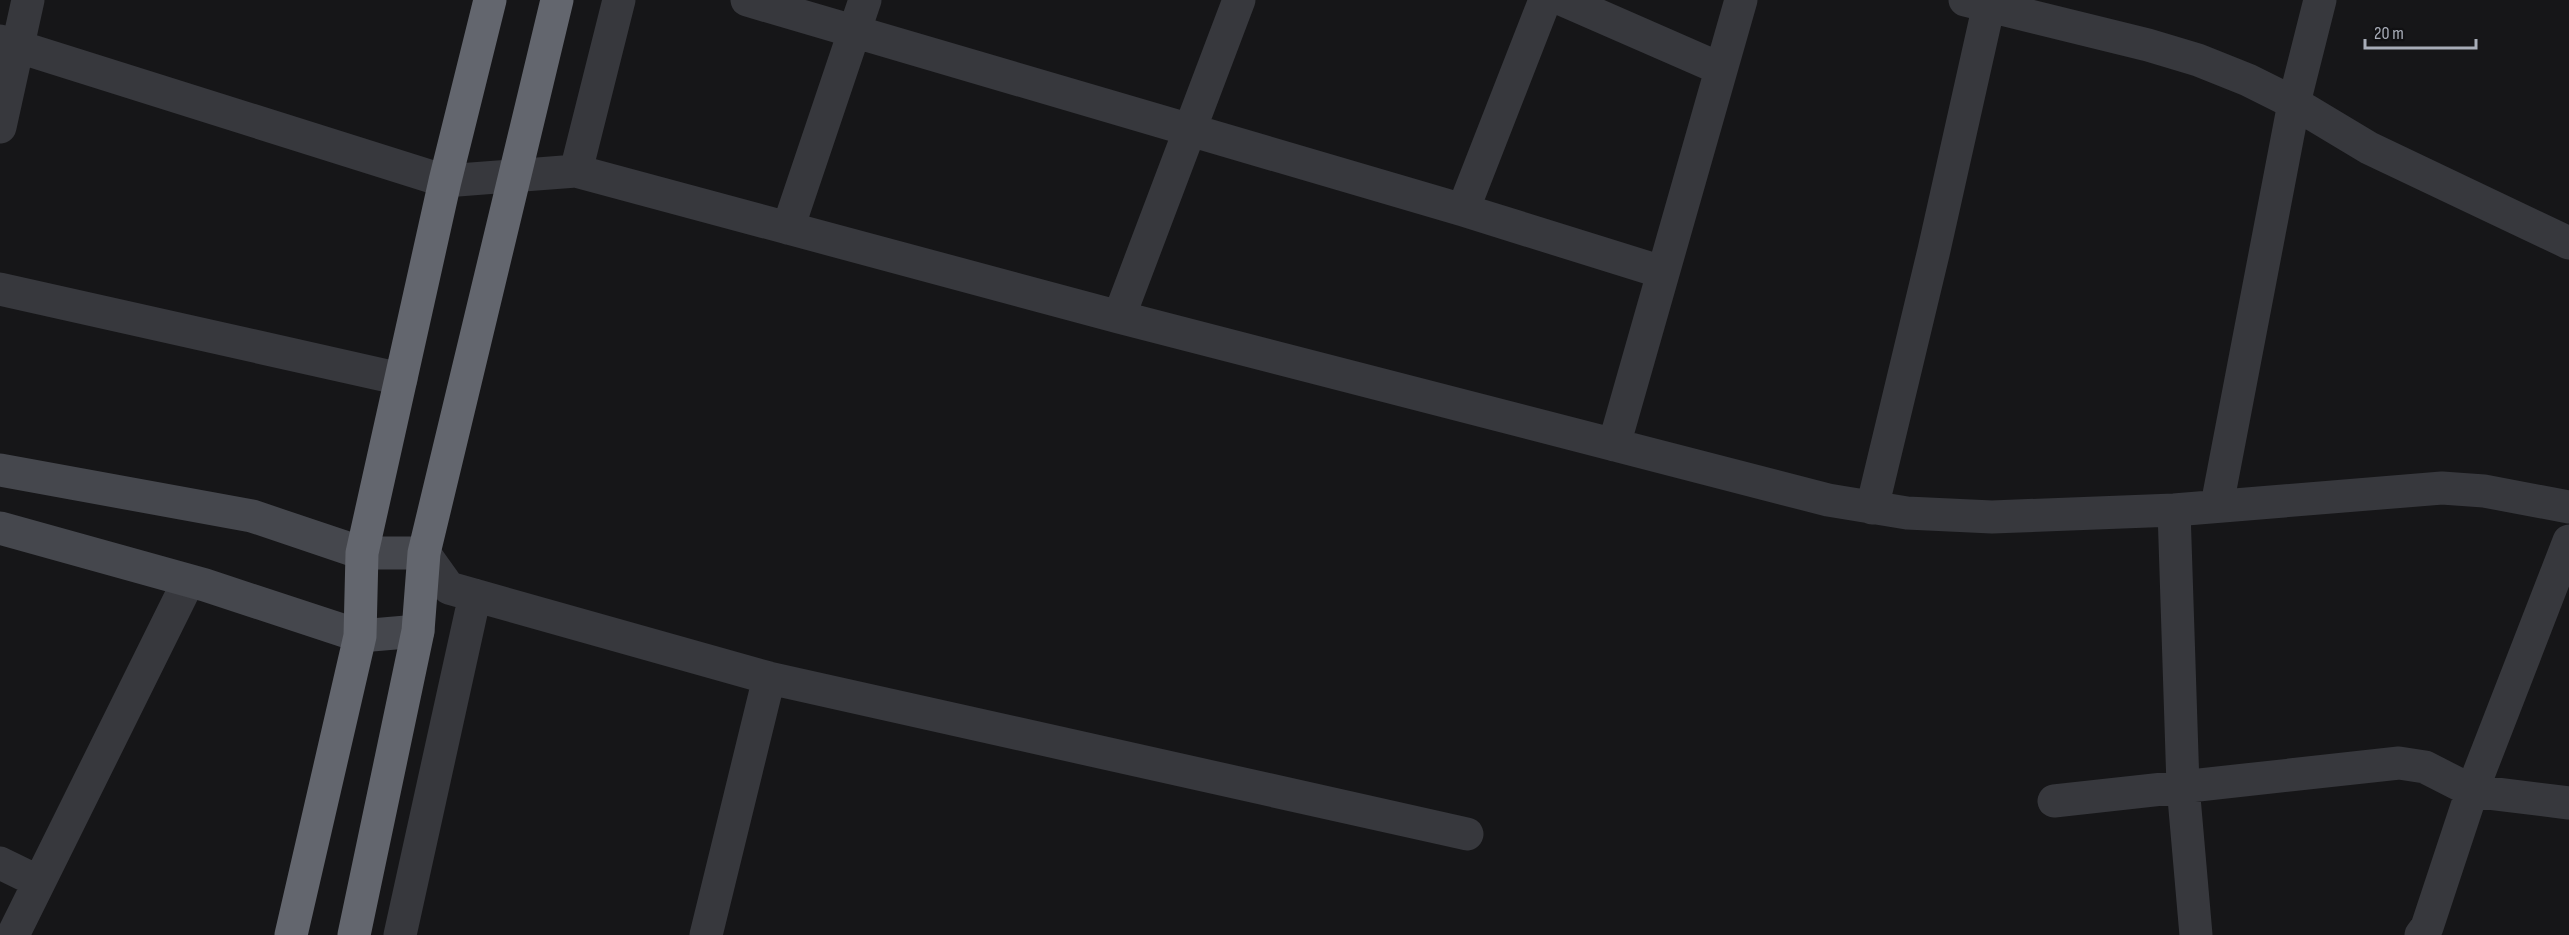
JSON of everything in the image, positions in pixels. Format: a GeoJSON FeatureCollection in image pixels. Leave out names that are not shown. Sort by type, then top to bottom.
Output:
{"type":"FeatureCollection","features":[{"type":"Feature","properties":{"kind":"highway"},"geometry":{"type":"LineString","coordinates":[[291,935],[360,636],[362,553],[445,181],[490,0]]}},
{"type":"Feature","properties":{"kind":"highway"},"geometry":{"type":"LineString","coordinates":[[354,935],[418,631],[424,553],[557,0]]}},
{"type":"Feature","properties":{"kind":"main road"},"geometry":{"type":"LineString","coordinates":[[0,470],[252,516],[362,553],[424,553]]}},
{"type":"Feature","properties":{"kind":"main road"},"geometry":{"type":"LineString","coordinates":[[0,528],[205,585],[360,636],[418,631]]}},
{"type":"Feature","properties":{"kind":"street"},"geometry":{"type":"LineString","coordinates":[[0,127],[9,43],[28,0]]}},
{"type":"Feature","properties":{"kind":"street"},"geometry":{"type":"LineString","coordinates":[[576,171],[619,0]]}},
{"type":"Feature","properties":{"kind":"street"},"geometry":{"type":"LineString","coordinates":[[747,0],[860,15],[1190,129],[1662,272]]}},
{"type":"Feature","properties":{"kind":"street"},"geometry":{"type":"LineString","coordinates":[[1119,317],[1239,0]]}},
{"type":"Feature","properties":{"kind":"street"},"geometry":{"type":"LineString","coordinates":[[1463,210],[1545,0]]}},
{"type":"Feature","properties":{"kind":"street"},"geometry":{"type":"LineString","coordinates":[[1563,0],[1721,69]]}},
{"type":"Feature","properties":{"kind":"street"},"geometry":{"type":"LineString","coordinates":[[1614,445],[1741,0]]}},
{"type":"Feature","properties":{"kind":"street"},"geometry":{"type":"LineString","coordinates":[[2217,505],[2294,103],[2320,0]]}},
{"type":"Feature","properties":{"kind":"street"},"geometry":{"type":"LineString","coordinates":[[1872,508],[1934,250],[1981,2],[2148,45],[2198,60],[2248,80],[2294,103],[2369,147],[2569,243]]}},
{"type":"Feature","properties":{"kind":"street"},"geometry":{"type":"LineString","coordinates":[[788,228],[860,15]]}},
{"type":"Feature","properties":{"kind":"street"},"geometry":{"type":"LineString","coordinates":[[9,43],[445,181],[576,171],[1119,317],[1828,500],[1872,508],[1952,517],[1992,517],[2174,510],[2442,488],[2484,491],[2569,507]]}},
{"type":"Feature","properties":{"kind":"street"},"geometry":{"type":"LineString","coordinates":[[0,289],[401,379]]}},
{"type":"Feature","properties":{"kind":"street"},"geometry":{"type":"LineString","coordinates":[[2174,510],[2183,786],[2196,935]]}},
{"type":"Feature","properties":{"kind":"street"},"geometry":{"type":"LineString","coordinates":[[2421,935],[2427,927],[2472,792],[2569,541]]}},
{"type":"Feature","properties":{"kind":"street"},"geometry":{"type":"LineString","coordinates":[[424,553],[462,591],[769,678],[1467,834]]}},
{"type":"Feature","properties":{"kind":"street"},"geometry":{"type":"LineString","coordinates":[[13,935],[188,582]]}},
{"type":"Feature","properties":{"kind":"street"},"geometry":{"type":"LineString","coordinates":[[418,631],[462,591]]}},
{"type":"Feature","properties":{"kind":"street"},"geometry":{"type":"LineString","coordinates":[[400,935],[462,591]]}},
{"type":"Feature","properties":{"kind":"street"},"geometry":{"type":"LineString","coordinates":[[706,935],[769,678]]}},
{"type":"Feature","properties":{"kind":"street"},"geometry":{"type":"LineString","coordinates":[[2054,801],[2399,764],[2425,767],[2472,792],[2569,803]]}},
{"type":"Feature","properties":{"kind":"street"},"geometry":{"type":"LineString","coordinates":[[0,863],[38,881]]}}]}
